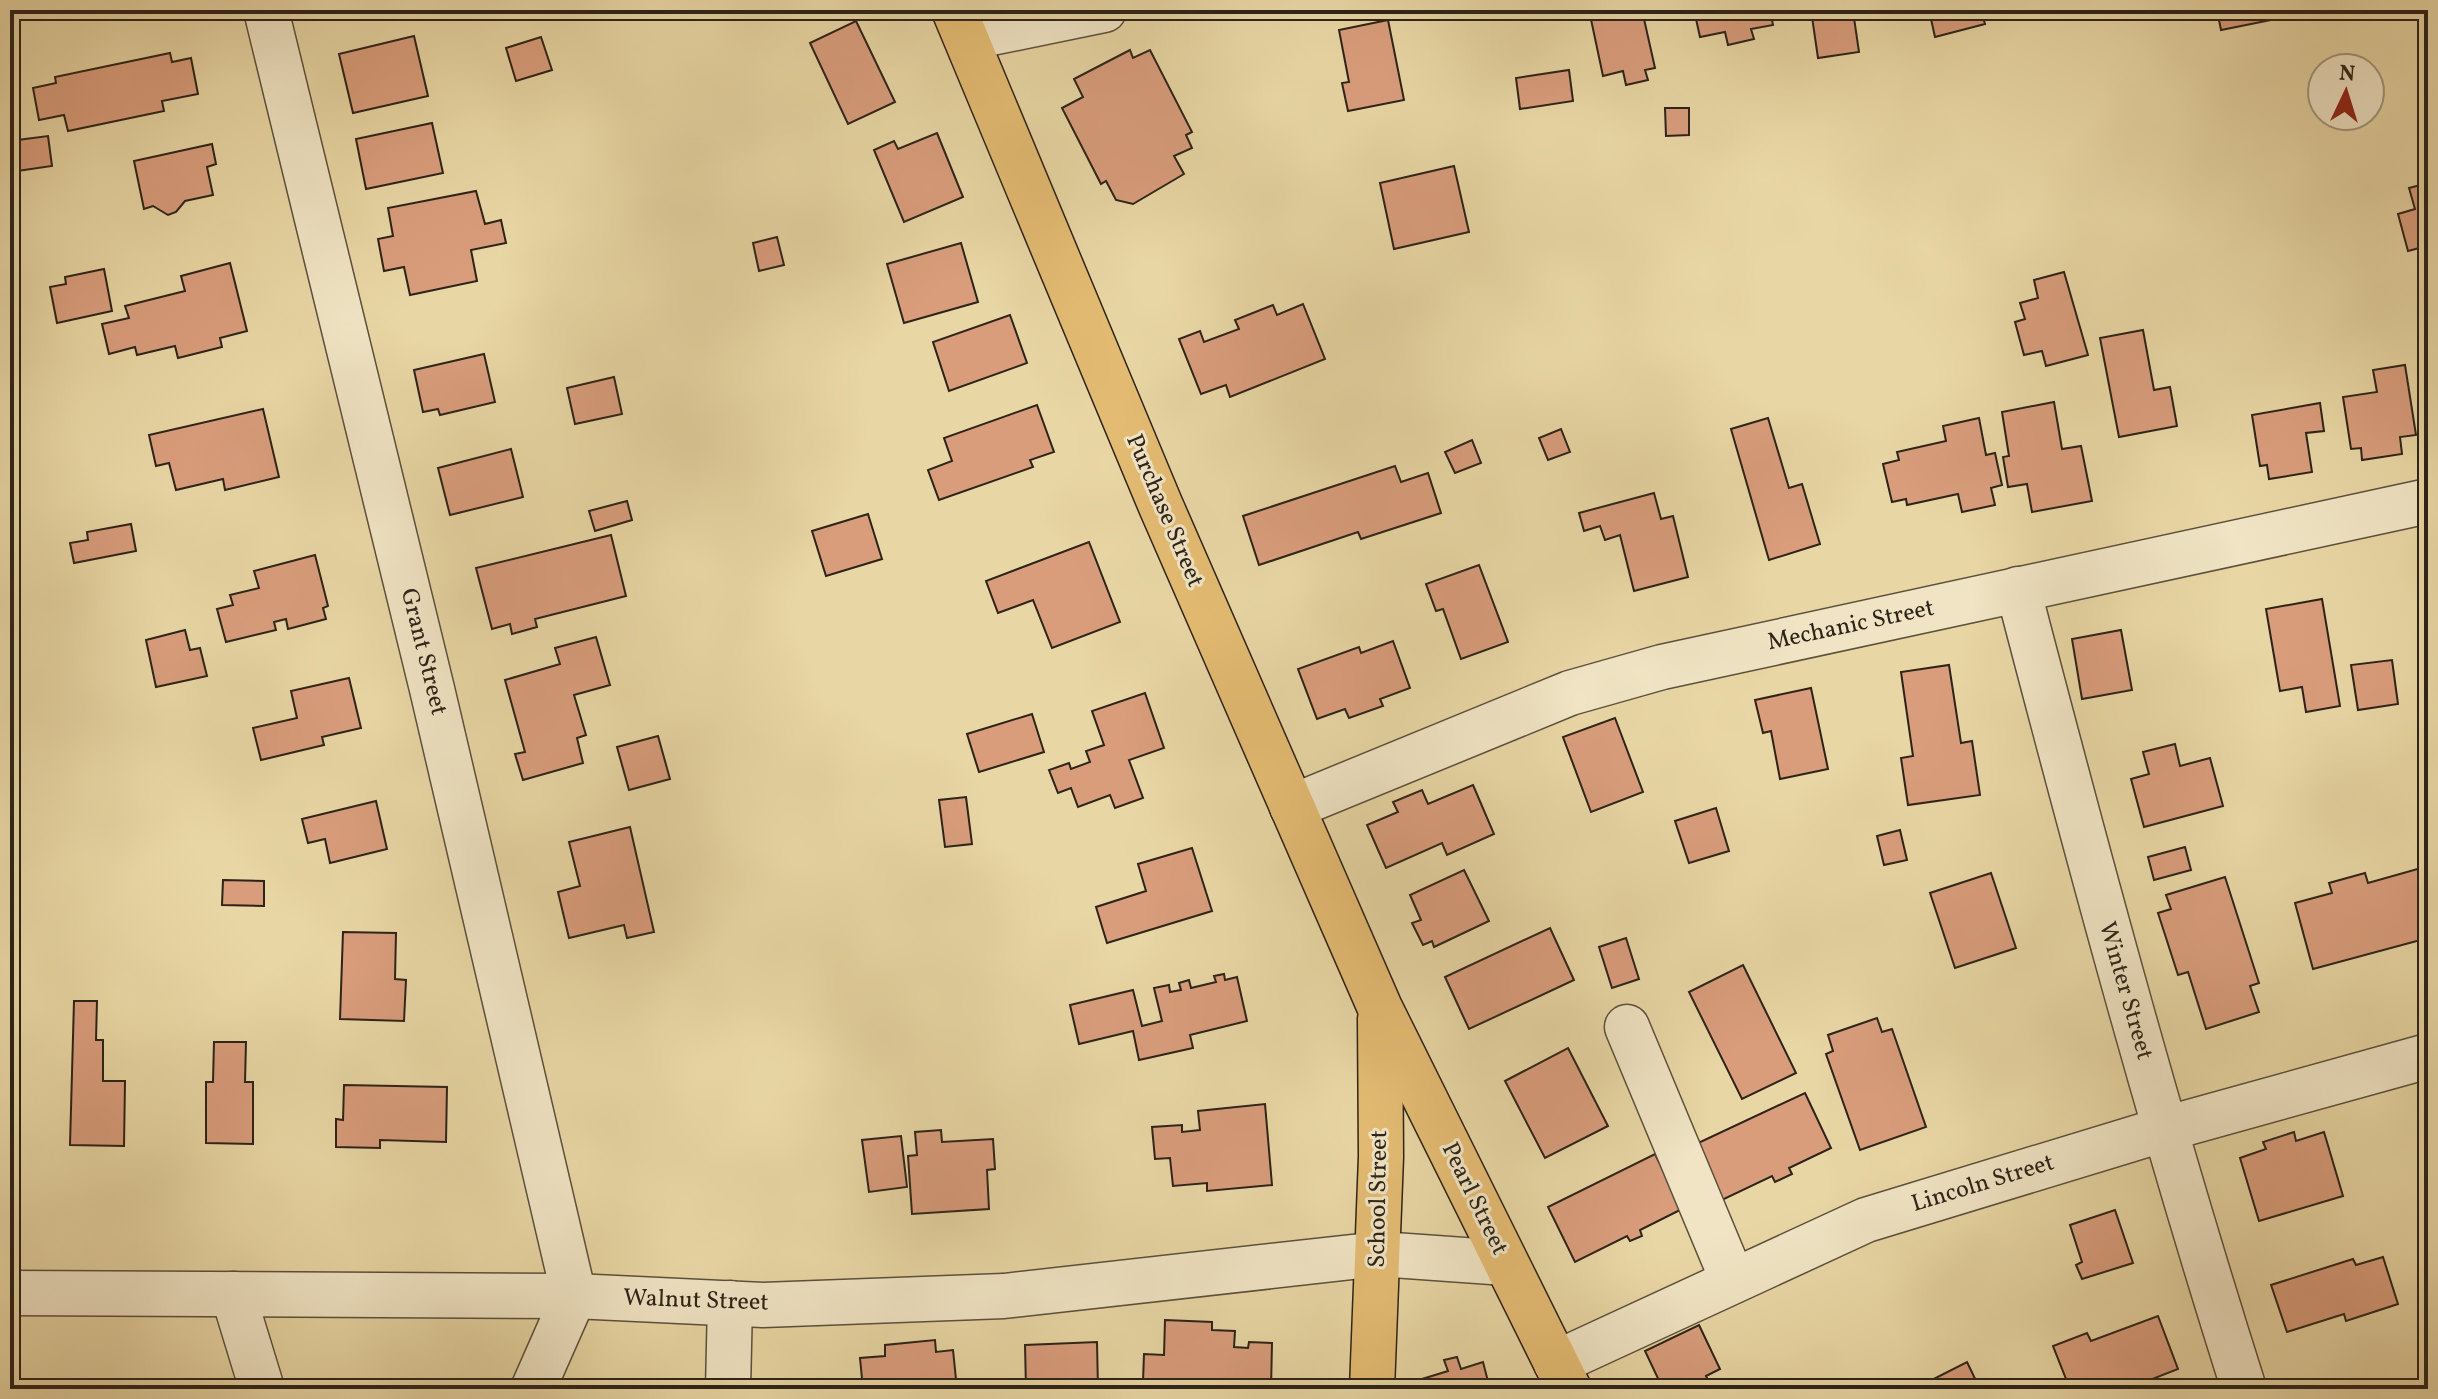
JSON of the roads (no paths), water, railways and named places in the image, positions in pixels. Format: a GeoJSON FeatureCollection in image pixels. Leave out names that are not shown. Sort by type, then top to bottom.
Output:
{"type":"FeatureCollection","features":[{"type":"Feature","properties":{"kind":"main road","name":"Purchase Street"},"geometry":{"type":"LineString","coordinates":[[960,24],[1150,482],[1380,1008]]}},
{"type":"Feature","properties":{"kind":"main road","name":"School Street"},"geometry":{"type":"LineString","coordinates":[[1372,1389],[1379,1254],[1380,1008]]}},
{"type":"Feature","properties":{"kind":"main road","name":"Pearl Street"},"geometry":{"type":"LineString","coordinates":[[1380,1008],[1562,1376]]}},
{"type":"Feature","properties":{"kind":"street","name":"Grant Street"},"geometry":{"type":"LineString","coordinates":[[266,10],[432,689],[574,1296]]}},
{"type":"Feature","properties":{"kind":"street"},"geometry":{"type":"LineString","coordinates":[[960,24],[1104,10]]}},
{"type":"Feature","properties":{"kind":"street","name":"Mechanic Street"},"geometry":{"type":"LineString","coordinates":[[1292,807],[1570,693],[1662,667],[2428,501]]}},
{"type":"Feature","properties":{"kind":"street","name":"Winter Street"},"geometry":{"type":"LineString","coordinates":[[2018,589],[2106,924],[2244,1389]]}},
{"type":"Feature","properties":{"kind":"street"},"geometry":{"type":"LineString","coordinates":[[1627,1027],[1733,1281]]}},
{"type":"Feature","properties":{"kind":"street","name":"Lincoln Street"},"geometry":{"type":"LineString","coordinates":[[1562,1376],[1733,1281],[1866,1220],[2165,1129],[2428,1056]]}},
{"type":"Feature","properties":{"kind":"street","name":"Walnut Street"},"geometry":{"type":"LineString","coordinates":[[10,1293],[574,1296],[730,1303],[1004,1296],[1379,1254],[1506,1263]]}},
{"type":"Feature","properties":{"kind":"street"},"geometry":{"type":"LineString","coordinates":[[233,1294],[262,1389]]}},
{"type":"Feature","properties":{"kind":"street"},"geometry":{"type":"LineString","coordinates":[[533,1389],[574,1296]]}},
{"type":"Feature","properties":{"kind":"street"},"geometry":{"type":"LineString","coordinates":[[728,1389],[730,1303]]}}]}
